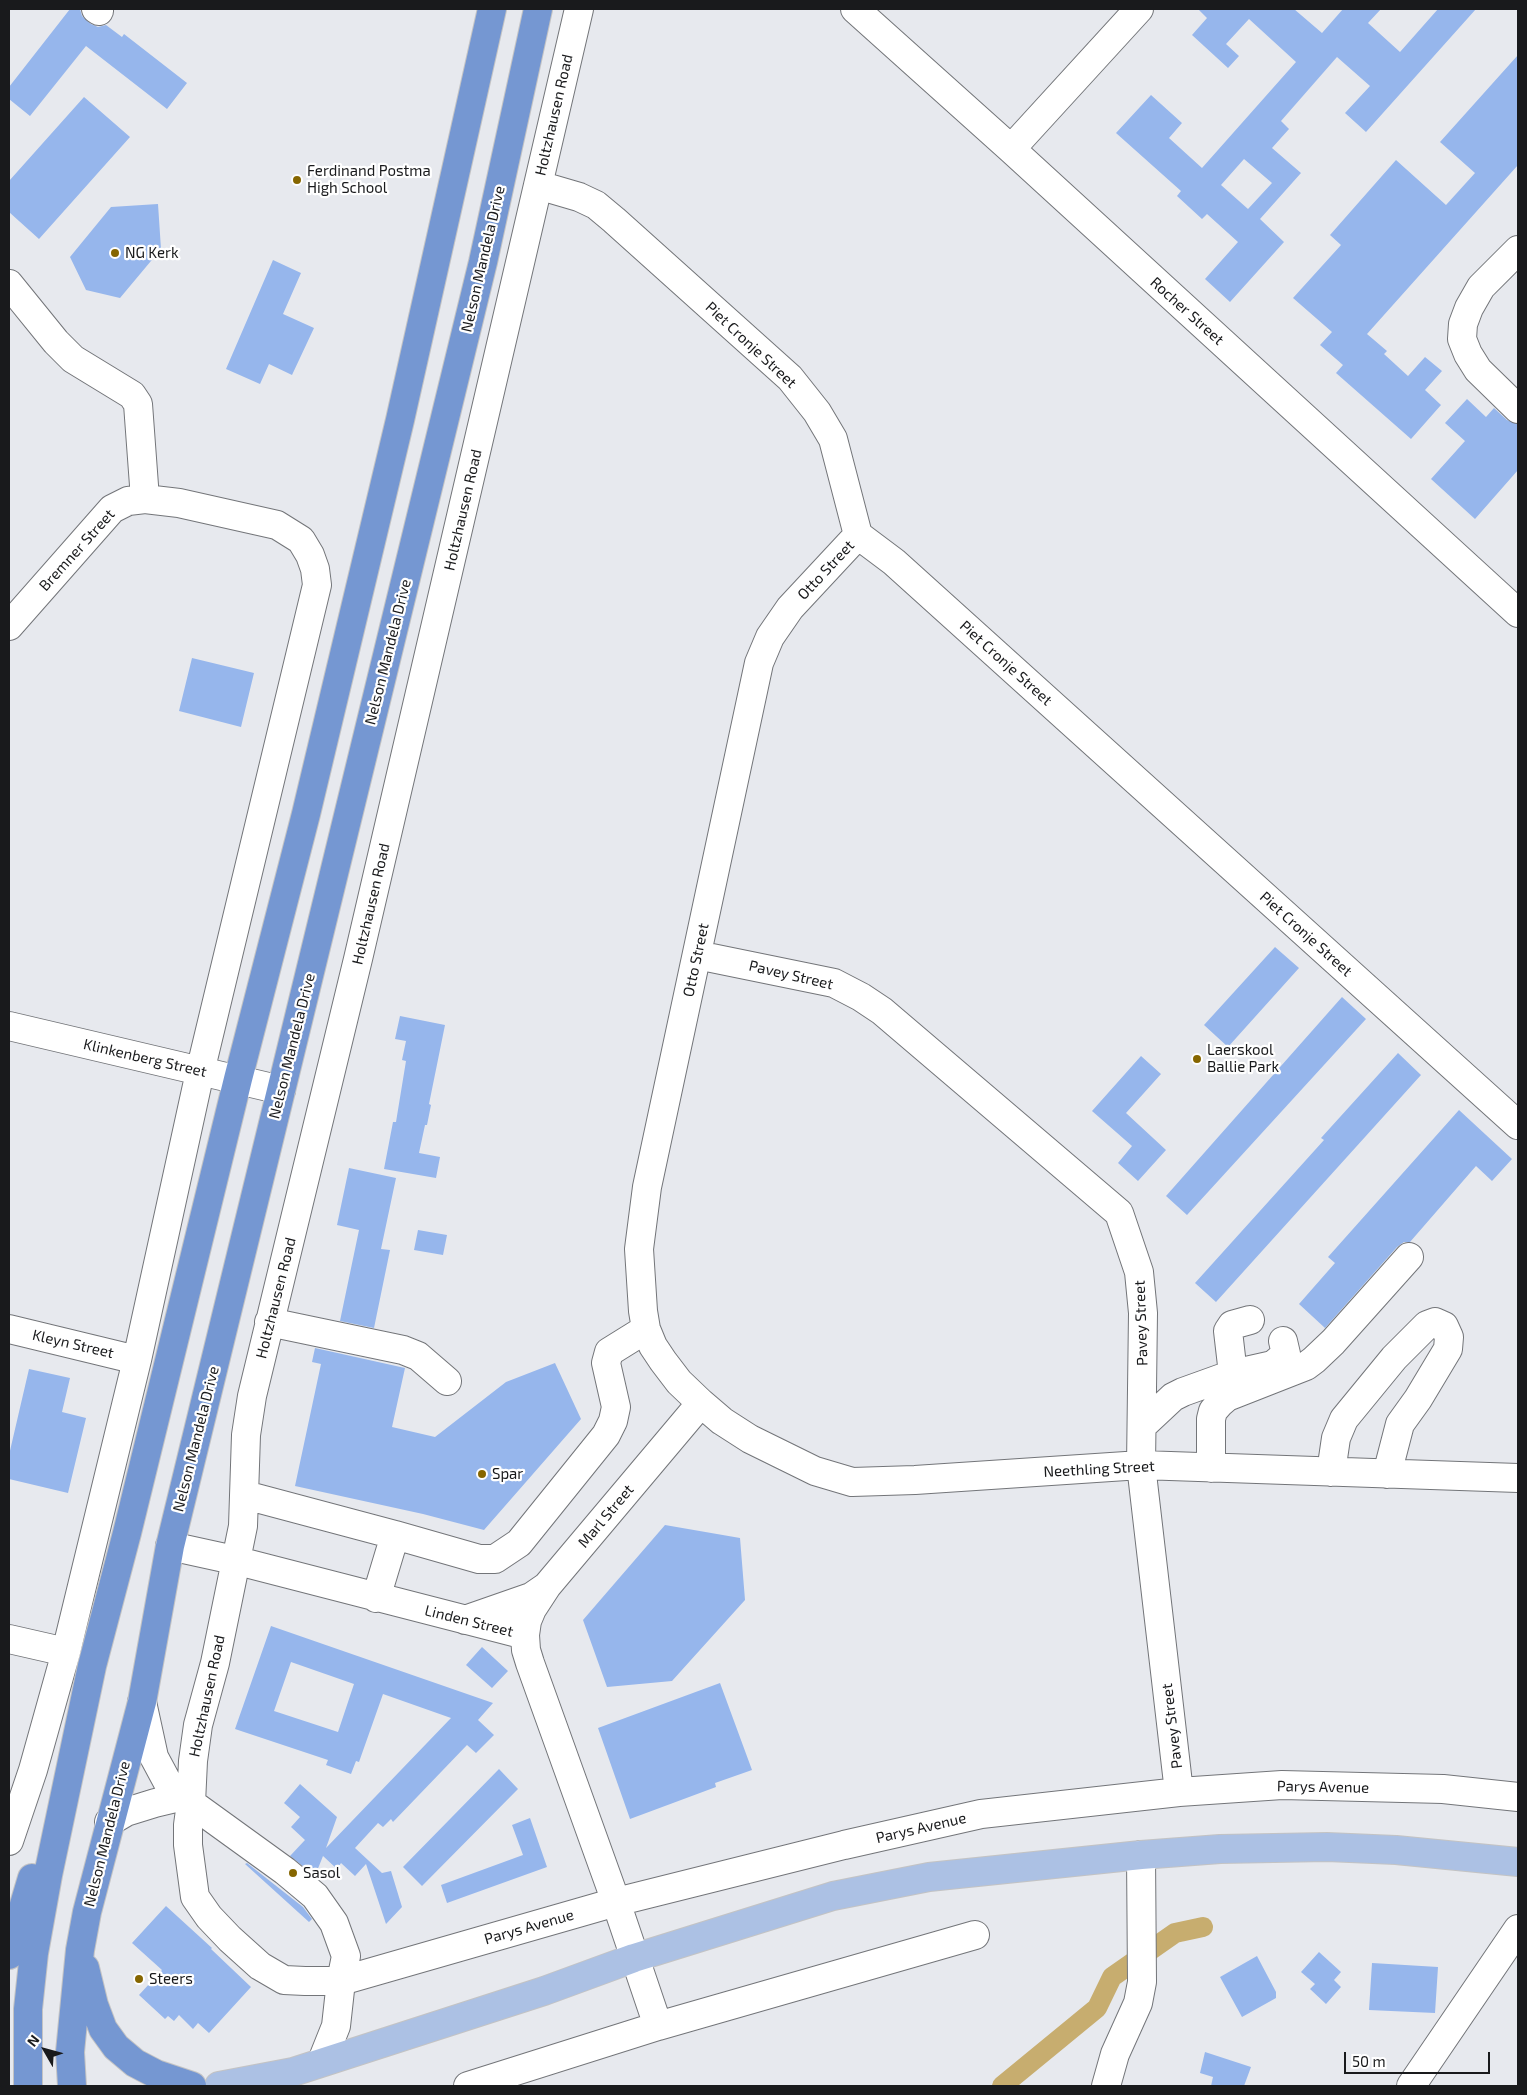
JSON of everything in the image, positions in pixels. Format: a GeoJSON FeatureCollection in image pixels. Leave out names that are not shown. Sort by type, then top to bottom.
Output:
{"type":"FeatureCollection","features":[{"type":"Feature","properties":{"kind":"highway"},"geometry":{"type":"LineString","coordinates":[[28,2086],[28,2009],[33,1963],[63,1802],[92,1666],[128,1533],[238,1079],[306,814],[395,439],[492,9]]}},
{"type":"Feature","properties":{"kind":"highway","name":"Nelson Mandela Drive"},"geometry":{"type":"LineString","coordinates":[[72,2086],[70,2052],[80,1950],[109,1822],[142,1702],[170,1546],[481,272],[538,9]]}},
{"type":"Feature","properties":{"kind":"highway"},"geometry":{"type":"LineString","coordinates":[[9,1955],[48,1830],[63,1802]]}},
{"type":"Feature","properties":{"kind":"highway"},"geometry":{"type":"LineString","coordinates":[[80,1950],[94,2006],[103,2028],[116,2047],[135,2063],[156,2074],[192,2086]]}},
{"type":"Feature","properties":{"kind":"main road"},"geometry":{"type":"LineString","coordinates":[[219,2086],[293,2072],[322,2061],[544,1991],[634,1958],[842,1894],[929,1877],[1141,1855],[1220,1850],[1327,1847],[1396,1850],[1518,1862]]}},
{"type":"Feature","properties":{"kind":"street","name":"Holtzhausen Road"},"geometry":{"type":"LineString","coordinates":[[341,1980],[284,1980],[260,1966],[209,1917],[195,1897],[188,1825],[183,1801],[193,1761],[198,1725],[216,1663],[234,1560],[243,1526],[246,1435],[252,1396],[358,959],[579,9]]}},
{"type":"Feature","properties":{"kind":"street","name":"Rocher Street"},"geometry":{"type":"LineString","coordinates":[[855,9],[1012,149],[1518,613]]}},
{"type":"Feature","properties":{"kind":"street"},"geometry":{"type":"LineString","coordinates":[[1012,149],[1139,9]]}},
{"type":"Feature","properties":{"kind":"street","name":"Piet Cronje Street"},"geometry":{"type":"LineString","coordinates":[[538,185],[579,197],[596,206],[790,378],[817,412],[833,439],[858,535],[907,574],[1518,1125]]}},
{"type":"Feature","properties":{"kind":"street"},"geometry":{"type":"LineString","coordinates":[[1518,250],[1481,287],[1469,308],[1463,324],[1462,339],[1468,354],[1478,370],[1518,409]]}},
{"type":"Feature","properties":{"kind":"street"},"geometry":{"type":"LineString","coordinates":[[9,284],[39,322],[73,359],[132,395],[138,404],[145,499]]}},
{"type":"Feature","properties":{"kind":"street","name":"Bremner Street"},"geometry":{"type":"LineString","coordinates":[[9,626],[112,508],[128,500],[145,499],[180,503],[277,525],[301,540],[310,555],[315,569],[317,585],[200,1072]]}},
{"type":"Feature","properties":{"kind":"street","name":"Otto Street"},"geometry":{"type":"LineString","coordinates":[[701,1403],[679,1382],[653,1346],[646,1330],[639,1249],[647,1187],[759,663],[770,637],[790,608],[858,535]]}},
{"type":"Feature","properties":{"kind":"street","name":"Pavey Street"},"geometry":{"type":"LineString","coordinates":[[697,955],[834,983],[861,997],[882,1011],[1119,1213],[1139,1272],[1142,1297],[1141,1465],[1179,1792]]}},
{"type":"Feature","properties":{"kind":"street","name":"Klinkenberg Street"},"geometry":{"type":"LineString","coordinates":[[9,1026],[281,1090]]}},
{"type":"Feature","properties":{"kind":"street"},"geometry":{"type":"LineString","coordinates":[[9,1842],[33,1770],[66,1652],[138,1360],[200,1072]]}},
{"type":"Feature","properties":{"kind":"street"},"geometry":{"type":"LineString","coordinates":[[1211,1468],[1211,1419],[1213,1411],[1220,1403],[1227,1397],[1306,1366],[1314,1360],[1333,1342],[1409,1257]]}},
{"type":"Feature","properties":{"kind":"street"},"geometry":{"type":"LineString","coordinates":[[1233,1374],[1228,1330],[1232,1325],[1250,1320]]}},
{"type":"Feature","properties":{"kind":"street"},"geometry":{"type":"LineString","coordinates":[[269,1322],[404,1350],[418,1356],[447,1381]]}},
{"type":"Feature","properties":{"kind":"street"},"geometry":{"type":"LineString","coordinates":[[1331,1472],[1336,1438],[1344,1419],[1394,1358],[1427,1325],[1435,1322],[1444,1326],[1449,1337],[1448,1350],[1400,1424],[1387,1474]]}},
{"type":"Feature","properties":{"kind":"street","name":"Kleyn Street"},"geometry":{"type":"LineString","coordinates":[[9,1329],[138,1360]]}},
{"type":"Feature","properties":{"kind":"street"},"geometry":{"type":"LineString","coordinates":[[245,1495],[395,1535],[479,1560],[494,1559],[519,1543],[606,1436],[613,1421],[616,1407],[606,1363],[609,1352],[646,1330]]}},
{"type":"Feature","properties":{"kind":"street"},"geometry":{"type":"LineString","coordinates":[[1142,1426],[1173,1397],[1233,1374],[1273,1365],[1286,1354],[1283,1342]]}},
{"type":"Feature","properties":{"kind":"street","name":"Neethling Street"},"geometry":{"type":"LineString","coordinates":[[701,1403],[750,1439],[783,1457],[815,1471],[852,1482],[915,1480],[1141,1465],[1518,1478]]}},
{"type":"Feature","properties":{"kind":"street","name":"Marl Street"},"geometry":{"type":"LineString","coordinates":[[525,1635],[527,1620],[532,1609],[548,1586],[701,1403]]}},
{"type":"Feature","properties":{"kind":"street"},"geometry":{"type":"LineString","coordinates":[[376,1598],[395,1535]]}},
{"type":"Feature","properties":{"kind":"street","name":"Linden Street"},"geometry":{"type":"LineString","coordinates":[[170,1546],[234,1560],[525,1635],[526,1650],[616,1902],[634,1958]]}},
{"type":"Feature","properties":{"kind":"street"},"geometry":{"type":"LineString","coordinates":[[465,1620],[531,1597],[548,1586]]}},
{"type":"Feature","properties":{"kind":"street"},"geometry":{"type":"LineString","coordinates":[[465,1620],[479,1628],[535,1676]]}},
{"type":"Feature","properties":{"kind":"street"},"geometry":{"type":"LineString","coordinates":[[9,1639],[66,1652]]}},
{"type":"Feature","properties":{"kind":"street"},"geometry":{"type":"LineString","coordinates":[[142,1702],[154,1757],[183,1801],[285,1871],[315,1896],[334,1923],[346,1956],[341,1980],[336,2026],[322,2061]]}},
{"type":"Feature","properties":{"kind":"street","name":"Parys Avenue"},"geometry":{"type":"LineString","coordinates":[[341,1980],[616,1902],[844,1845],[981,1814],[1179,1792],[1282,1785],[1443,1789],[1518,1798]]}},
{"type":"Feature","properties":{"kind":"street"},"geometry":{"type":"LineString","coordinates":[[109,1822],[126,1812],[183,1801]]}},
{"type":"Feature","properties":{"kind":"street"},"geometry":{"type":"LineString","coordinates":[[1106,2086],[1115,2054],[1138,2003],[1142,1982],[1141,1855]]}},
{"type":"Feature","properties":{"kind":"street"},"geometry":{"type":"LineString","coordinates":[[1411,2086],[1518,1929]]}},
{"type":"Feature","properties":{"kind":"street"},"geometry":{"type":"LineString","coordinates":[[468,2086],[658,2026],[975,1935]]}},
{"type":"Feature","properties":{"kind":"street"},"geometry":{"type":"LineString","coordinates":[[634,1958],[658,2026]]}},
{"type":"Feature","properties":{"kind":"building"},"geometry":{"type":"Polygon","coordinates":[[[70,9],[80,9],[82,16],[91,24],[98,27],[106,25],[122,37],[124,34],[187,83],[167,109],[86,46],[30,116],[9,99],[9,87],[70,9]]]}},
{"type":"Feature","properties":{"kind":"building"},"geometry":{"type":"Polygon","coordinates":[[[1198,9],[1294,9],[1322,33],[1343,9],[1381,9],[1368,23],[1400,52],[1438,9],[1476,9],[1366,132],[1345,113],[1370,86],[1337,57],[1281,121],[1289,129],[1272,148],[1301,173],[1260,219],[1284,242],[1230,302],[1205,279],[1238,242],[1207,214],[1202,219],[1177,196],[1181,191],[1116,133],[1151,95],[1182,123],[1169,138],[1202,168],[1296,62],[1249,19],[1226,44],[1239,56],[1228,68],[1192,35],[1207,18],[1198,9]],[[1244,159],[1221,185],[1248,209],[1272,183],[1244,159]]]}},
{"type":"Feature","properties":{"kind":"building"},"geometry":{"type":"Polygon","coordinates":[[[1518,55],[1518,165],[1367,334],[1387,351],[1384,354],[1408,376],[1425,357],[1442,371],[1425,390],[1441,405],[1411,439],[1336,373],[1343,365],[1320,345],[1332,332],[1293,298],[1341,245],[1330,235],[1396,160],[1446,205],[1475,173],[1440,142],[1518,55]]]}},
{"type":"Feature","properties":{"kind":"building"},"geometry":{"type":"Polygon","coordinates":[[[84,97],[130,137],[39,239],[9,212],[9,181],[84,97]]]}},
{"type":"Feature","properties":{"kind":"building","name":"NG Kerk"},"geometry":{"type":"Polygon","coordinates":[[[158,204],[161,249],[120,298],[86,290],[70,257],[111,207],[158,204]]]}},
{"type":"Feature","properties":{"kind":"building"},"geometry":{"type":"Polygon","coordinates":[[[273,260],[301,273],[283,314],[314,328],[292,375],[269,364],[260,384],[226,369],[273,260]]]}},
{"type":"Feature","properties":{"kind":"building"},"geometry":{"type":"Polygon","coordinates":[[[1467,399],[1486,417],[1494,408],[1507,420],[1518,424],[1518,470],[1475,519],[1431,479],[1465,441],[1445,423],[1467,399]]]}},
{"type":"Feature","properties":{"kind":"building"},"geometry":{"type":"Polygon","coordinates":[[[192,658],[254,673],[241,727],[179,711],[192,658]]]}},
{"type":"Feature","properties":{"kind":"building"},"geometry":{"type":"Polygon","coordinates":[[[1275,947],[1299,968],[1228,1047],[1204,1025],[1275,947]]]}},
{"type":"Feature","properties":{"kind":"building"},"geometry":{"type":"Polygon","coordinates":[[[1342,997],[1366,1019],[1187,1215],[1166,1196],[1342,997]]]}},
{"type":"Feature","properties":{"kind":"building"},"geometry":{"type":"Polygon","coordinates":[[[400,1016],[445,1025],[429,1104],[431,1105],[427,1125],[425,1125],[419,1153],[440,1157],[436,1178],[384,1169],[393,1122],[396,1122],[406,1061],[402,1060],[406,1041],[395,1039],[400,1016]]]}},
{"type":"Feature","properties":{"kind":"building"},"geometry":{"type":"Polygon","coordinates":[[[1398,1053],[1421,1075],[1216,1302],[1195,1283],[1324,1140],[1321,1138],[1398,1053]]]}},
{"type":"Feature","properties":{"kind":"building"},"geometry":{"type":"Polygon","coordinates":[[[1141,1056],[1161,1074],[1126,1113],[1166,1150],[1138,1181],[1118,1163],[1132,1146],[1092,1111],[1141,1056]]]}},
{"type":"Feature","properties":{"kind":"building"},"geometry":{"type":"Polygon","coordinates":[[[1459,1110],[1512,1159],[1492,1181],[1476,1166],[1410,1242],[1404,1242],[1397,1247],[1325,1328],[1299,1304],[1335,1263],[1328,1257],[1459,1110]]]}},
{"type":"Feature","properties":{"kind":"building"},"geometry":{"type":"Polygon","coordinates":[[[349,1168],[396,1178],[381,1249],[390,1250],[374,1328],[340,1321],[359,1230],[337,1225],[349,1168]]]}},
{"type":"Feature","properties":{"kind":"building"},"geometry":{"type":"Polygon","coordinates":[[[418,1230],[447,1235],[443,1255],[414,1250],[418,1230]]]}},
{"type":"Feature","properties":{"kind":"building"},"geometry":{"type":"Polygon","coordinates":[[[315,1348],[405,1368],[392,1427],[435,1437],[506,1382],[555,1363],[581,1419],[484,1530],[423,1514],[295,1486],[321,1364],[312,1362],[315,1348]]]}},
{"type":"Feature","properties":{"kind":"building"},"geometry":{"type":"Polygon","coordinates":[[[29,1369],[70,1378],[62,1412],[86,1418],[68,1493],[9,1479],[9,1455],[29,1369]]]}},
{"type":"Feature","properties":{"kind":"building"},"geometry":{"type":"Polygon","coordinates":[[[665,1525],[740,1538],[745,1600],[672,1681],[607,1687],[583,1620],[665,1525]]]}},
{"type":"Feature","properties":{"kind":"building"},"geometry":{"type":"Polygon","coordinates":[[[271,1626],[493,1703],[478,1720],[494,1735],[476,1753],[467,1745],[393,1822],[391,1819],[383,1827],[378,1823],[355,1848],[382,1873],[391,1871],[402,1907],[386,1924],[366,1864],[355,1876],[341,1863],[337,1869],[323,1856],[315,1876],[290,1856],[305,1840],[291,1827],[300,1817],[284,1803],[300,1784],[337,1817],[326,1848],[451,1718],[383,1694],[359,1762],[356,1761],[351,1774],[326,1765],[328,1760],[235,1729],[271,1626]],[[291,1662],[274,1711],[338,1732],[354,1684],[291,1662]]]}},
{"type":"Feature","properties":{"kind":"building"},"geometry":{"type":"Polygon","coordinates":[[[482,1647],[508,1671],[492,1688],[466,1665],[482,1647]]]}},
{"type":"Feature","properties":{"kind":"building"},"geometry":{"type":"Polygon","coordinates":[[[720,1683],[752,1770],[715,1783],[716,1787],[630,1819],[598,1728],[720,1683]]]}},
{"type":"Feature","properties":{"kind":"building"},"geometry":{"type":"Polygon","coordinates":[[[499,1769],[518,1789],[422,1886],[403,1867],[499,1769]]]}},
{"type":"Feature","properties":{"kind":"building"},"geometry":{"type":"Polygon","coordinates":[[[530,1818],[547,1867],[447,1903],[441,1885],[523,1855],[512,1825],[530,1818]]]}},
{"type":"Feature","properties":{"kind":"building"},"geometry":{"type":"Polygon","coordinates":[[[247,1863],[303,1907],[312,1919],[309,1922],[245,1864],[247,1863]]]}},
{"type":"Feature","properties":{"kind":"building"},"geometry":{"type":"Polygon","coordinates":[[[166,1906],[251,1987],[209,2033],[198,2023],[193,2029],[179,2015],[174,2021],[168,2016],[165,2019],[139,1995],[162,1970],[132,1943],[166,1906]]]}},
{"type":"Feature","properties":{"kind":"building"},"geometry":{"type":"Polygon","coordinates":[[[1319,1952],[1341,1972],[1334,1980],[1341,1987],[1326,2004],[1310,1989],[1315,1984],[1301,1972],[1319,1952]]]}},
{"type":"Feature","properties":{"kind":"building"},"geometry":{"type":"Polygon","coordinates":[[[1257,1956],[1276,1992],[1276,1998],[1242,2017],[1220,1977],[1257,1956]]]}},
{"type":"Feature","properties":{"kind":"building"},"geometry":{"type":"Polygon","coordinates":[[[1372,1963],[1438,1967],[1435,2013],[1369,2010],[1372,1963]]]}},
{"type":"Feature","properties":{"kind":"building"},"geometry":{"type":"Polygon","coordinates":[[[1205,2052],[1251,2067],[1244,2086],[1211,2086],[1213,2077],[1200,2073],[1205,2052]]]}},
{"type":"Feature","properties":{"kind":"waterway"},"geometry":{"type":"LineString","coordinates":[[1002,2086],[1097,2008],[1112,1977],[1175,1933],[1203,1927]]}},
{"type":"Feature","properties":{"kind":"place","name":"Ferdinand Postma High School"},"geometry":{"type":"Point","coordinates":[297,180]}},
{"type":"Feature","properties":{"kind":"place","name":"NG Kerk"},"geometry":{"type":"Point","coordinates":[115,253]}},
{"type":"Feature","properties":{"kind":"place","name":"Laerskool Ballie Park"},"geometry":{"type":"Point","coordinates":[1197,1059]}},
{"type":"Feature","properties":{"kind":"place","name":"Spar"},"geometry":{"type":"Point","coordinates":[482,1474]}},
{"type":"Feature","properties":{"kind":"place","name":"Sasol"},"geometry":{"type":"Point","coordinates":[293,1873]}},
{"type":"Feature","properties":{"kind":"place","name":"Steers"},"geometry":{"type":"Point","coordinates":[139,1979]}}]}
